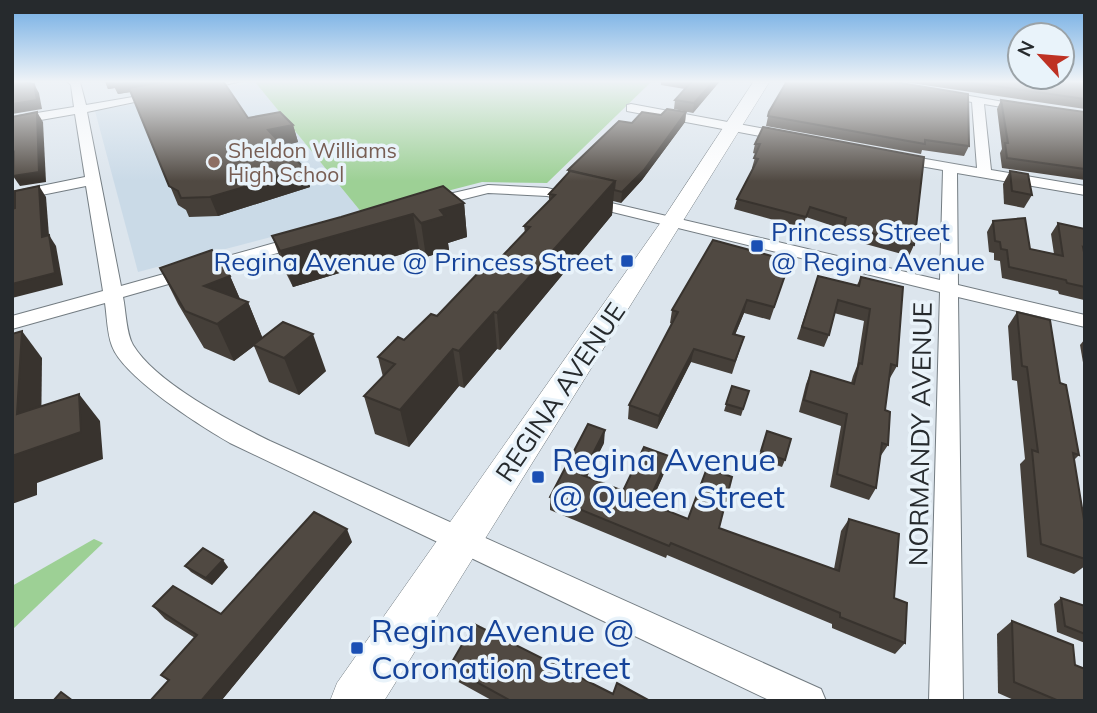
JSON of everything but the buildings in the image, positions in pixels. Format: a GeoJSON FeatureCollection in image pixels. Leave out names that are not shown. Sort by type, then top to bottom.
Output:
{"type":"FeatureCollection","features":[{"type":"Feature","properties":{"kind":"street"},"geometry":{"type":"LineString","coordinates":[[12,121],[50,114]]}},
{"type":"Feature","properties":{"kind":"street"},"geometry":{"type":"LineString","coordinates":[[81,114],[122,346],[147,376],[214,424],[809,701]]}},
{"type":"Feature","properties":{"kind":"street"},"geometry":{"type":"LineString","coordinates":[[665,114],[801,140]]}},
{"type":"Feature","properties":{"kind":"street","name":"REGINA AVENUE"},"geometry":{"type":"LineString","coordinates":[[355,701],[741,114]]}},
{"type":"Feature","properties":{"kind":"street"},"geometry":{"type":"LineString","coordinates":[[979,114],[984,173]]}},
{"type":"Feature","properties":{"kind":"street"},"geometry":{"type":"LineString","coordinates":[[883,155],[1085,191]]}},
{"type":"Feature","properties":{"kind":"street","name":"NORMANDY AVENUE"},"geometry":{"type":"LineString","coordinates":[[946,701],[950,168]]}},
{"type":"Feature","properties":{"kind":"street"},"geometry":{"type":"LineString","coordinates":[[12,197],[93,180]]}},
{"type":"Feature","properties":{"kind":"street"},"geometry":{"type":"LineString","coordinates":[[414,208],[488,189],[547,192],[1085,320]]}},
{"type":"Feature","properties":{"kind":"street"},"geometry":{"type":"LineString","coordinates":[[12,323],[317,236]]}},
{"type":"Feature","properties":{"kind":"shaded area","name":"Sheldon Williams High School"},"geometry":{"type":"Polygon","coordinates":[[[96,114],[281,114],[362,213],[138,272],[96,114]]]}},
{"type":"Feature","properties":{"kind":"green space"},"geometry":{"type":"Polygon","coordinates":[[[281,114],[618,114],[547,183],[482,182],[362,213],[281,114]]]}},
{"type":"Feature","properties":{"kind":"green space"},"geometry":{"type":"Polygon","coordinates":[[[94,539],[103,543],[12,630],[12,586],[94,539]]]}},
{"type":"Feature","properties":{"kind":"place","name":"Sheldon Williams High School"},"geometry":{"type":"Point","coordinates":[214,162]}},
{"type":"Feature","properties":{"kind":"place","name":"Princess Street @ Regina Avenue"},"geometry":{"type":"Point","coordinates":[757,246]}},
{"type":"Feature","properties":{"kind":"place","name":"Regina Avenue @ Princess Street"},"geometry":{"type":"Point","coordinates":[627,261]}},
{"type":"Feature","properties":{"kind":"place","name":"Regina Avenue @ Queen Street"},"geometry":{"type":"Point","coordinates":[538,477]}},
{"type":"Feature","properties":{"kind":"place","name":"Regina Avenue @ Coronation Street"},"geometry":{"type":"Point","coordinates":[357,648]}}]}
